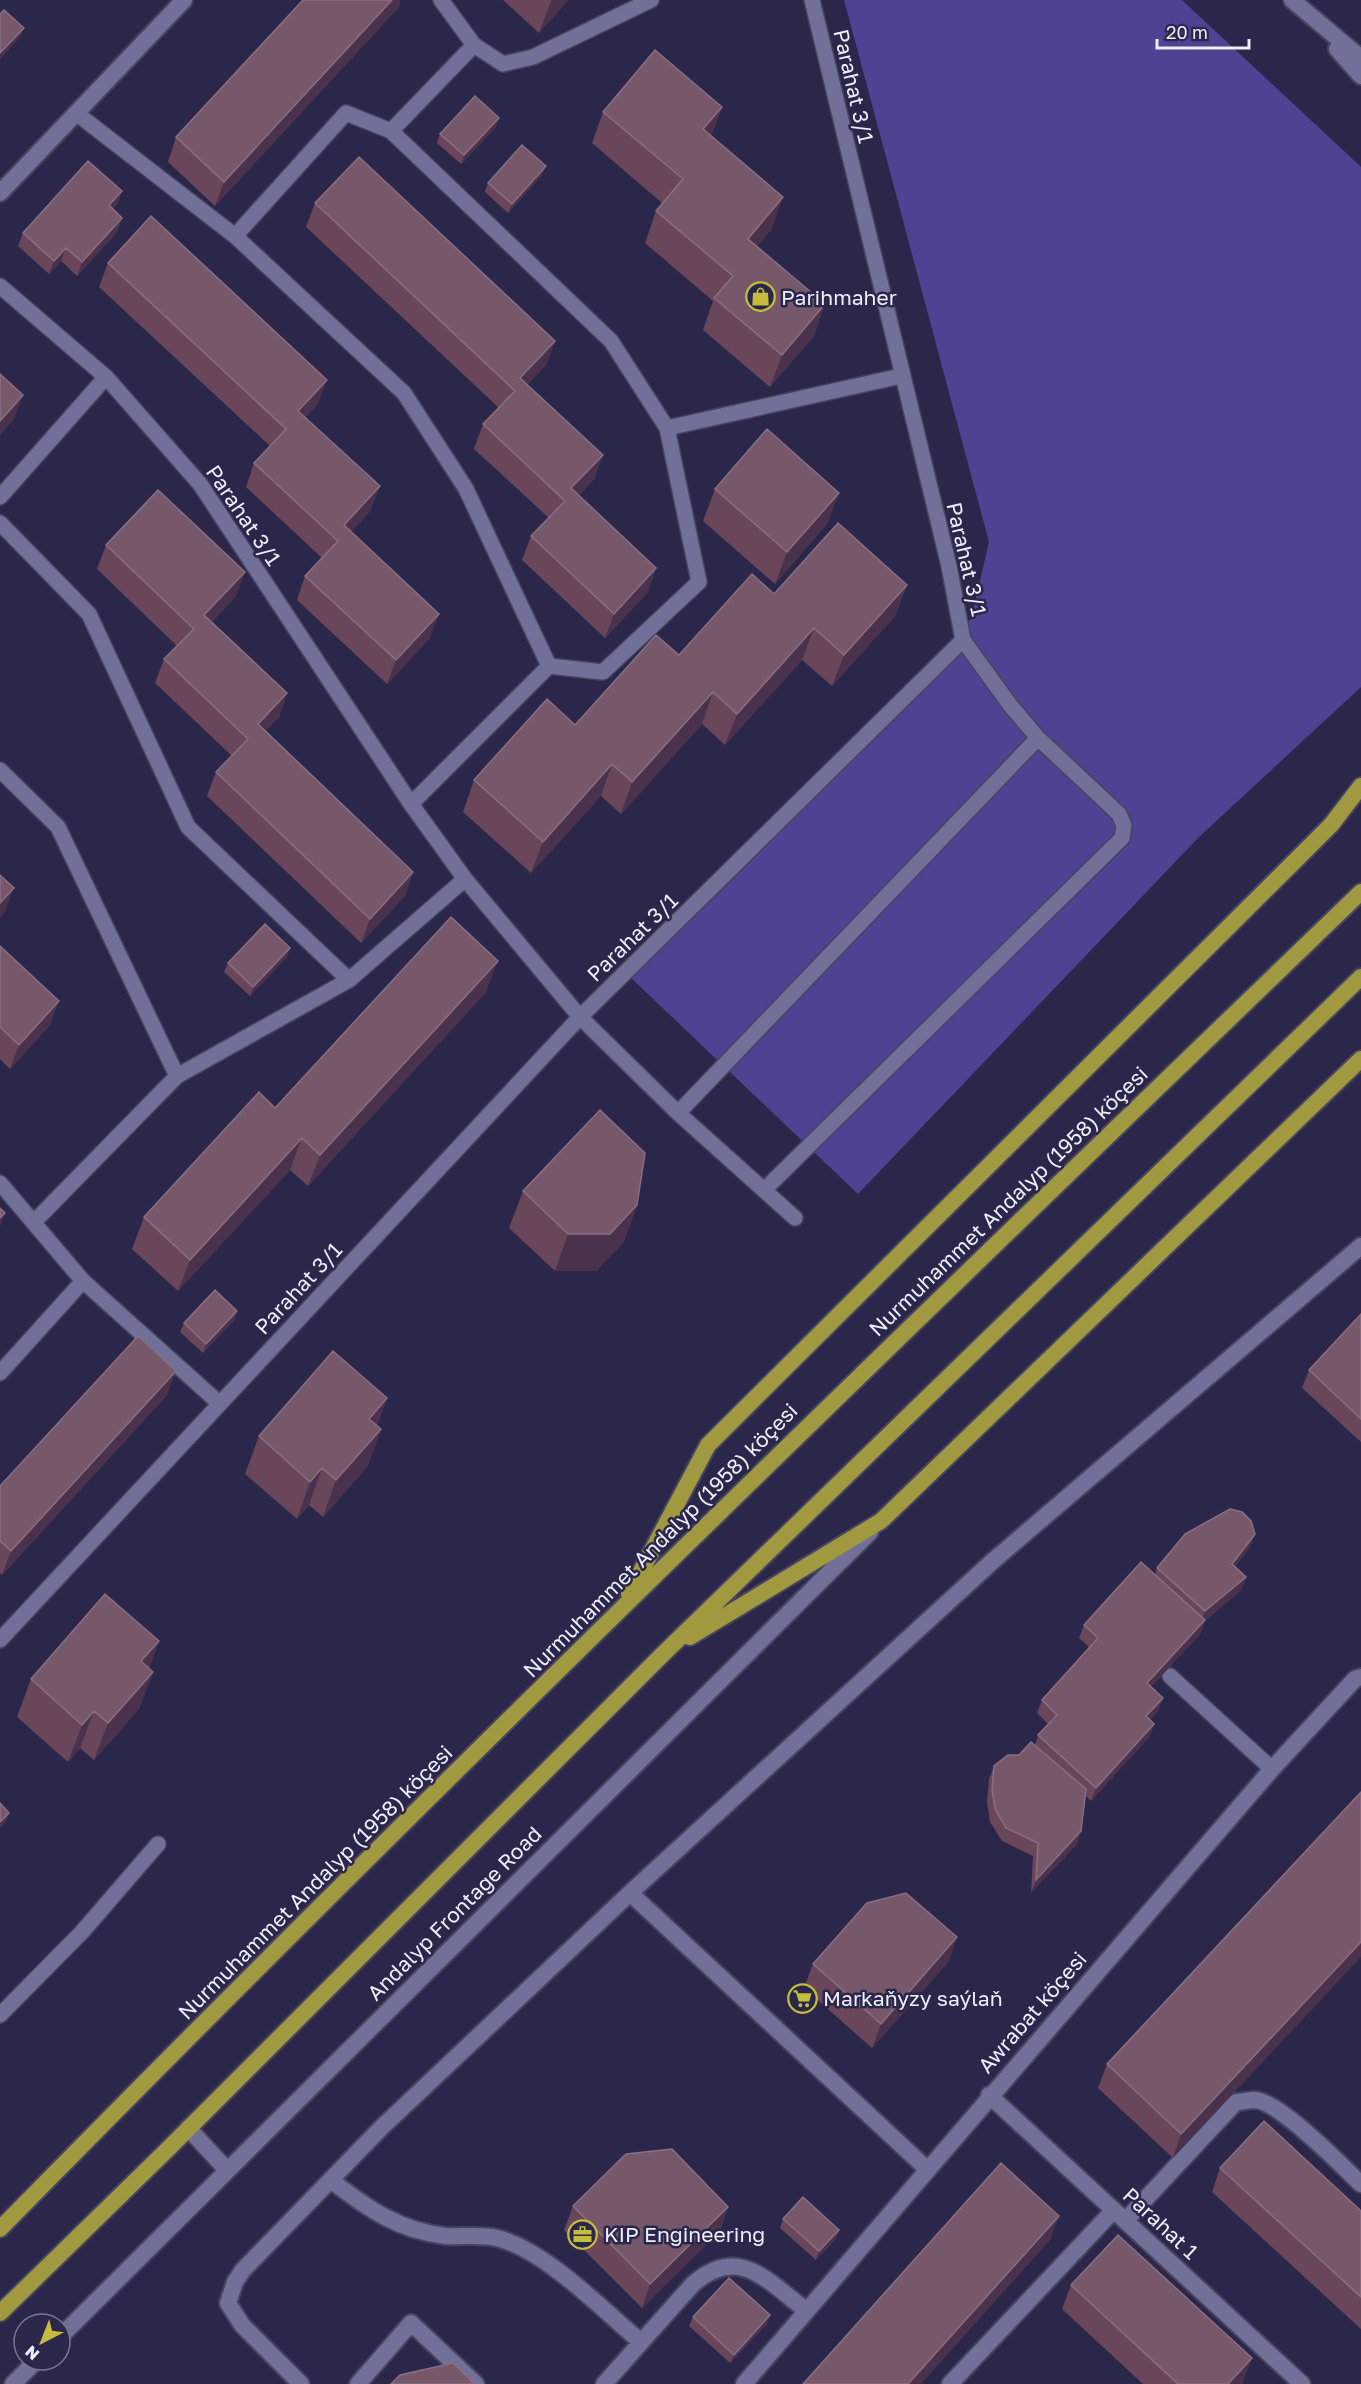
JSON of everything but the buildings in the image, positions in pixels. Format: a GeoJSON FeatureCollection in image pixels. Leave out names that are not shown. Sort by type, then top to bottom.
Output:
{"type":"FeatureCollection","features":[{"type":"Feature","properties":{"kind":"main road"},"geometry":{"type":"LineString","coordinates":[[620,1611],[708,1445],[1331,825],[1361,786]]}},
{"type":"Feature","properties":{"kind":"main road","name":"Nurmuhammet Andalyp (1958) köçesi"},"geometry":{"type":"LineString","coordinates":[[0,2229],[126,2100],[784,1449],[1361,892]]}},
{"type":"Feature","properties":{"kind":"main road"},"geometry":{"type":"LineString","coordinates":[[0,2313],[664,1653],[1361,977]]}},
{"type":"Feature","properties":{"kind":"main road"},"geometry":{"type":"LineString","coordinates":[[664,1653],[881,1521],[1361,1059]]}},
{"type":"Feature","properties":{"kind":"street"},"geometry":{"type":"LineString","coordinates":[[0,193],[184,0]]}},
{"type":"Feature","properties":{"kind":"street"},"geometry":{"type":"LineString","coordinates":[[1297,5],[1361,58]]}},
{"type":"Feature","properties":{"kind":"street"},"geometry":{"type":"LineString","coordinates":[[1297,5],[1361,76]]}},
{"type":"Feature","properties":{"kind":"street"},"geometry":{"type":"LineString","coordinates":[[301,2384],[242,2325],[228,2303],[235,2282],[243,2270],[381,2128],[630,1893],[994,1560],[1361,1246]]}},
{"type":"Feature","properties":{"kind":"street","name":"Andalyp Frontage Road"},"geometry":{"type":"LineString","coordinates":[[72,2325],[881,1521]]}},
{"type":"Feature","properties":{"kind":"street","name":"Awrabat köçesi"},"geometry":{"type":"LineString","coordinates":[[744,2384],[1272,1769],[1355,1679],[1361,1677]]}},
{"type":"Feature","properties":{"kind":"street"},"geometry":{"type":"LineString","coordinates":[[630,1893],[927,2169]]}},
{"type":"Feature","properties":{"kind":"street","name":"Parahat 1"},"geometry":{"type":"LineString","coordinates":[[989,2096],[1302,2384]]}},
{"type":"Feature","properties":{"kind":"street"},"geometry":{"type":"LineString","coordinates":[[950,2384],[1236,2102],[1257,2100],[1284,2116],[1306,2131],[1361,2184]]}},
{"type":"Feature","properties":{"kind":"street"},"geometry":{"type":"LineString","coordinates":[[188,2128],[226,2170]]}},
{"type":"Feature","properties":{"kind":"street"},"geometry":{"type":"LineString","coordinates":[[332,2181],[373,2212],[413,2230],[446,2236],[497,2238],[542,2258],[641,2342]]}},
{"type":"Feature","properties":{"kind":"street"},"geometry":{"type":"LineString","coordinates":[[604,2384],[693,2284],[708,2270],[718,2266],[741,2266],[755,2273],[807,2310]]}},
{"type":"Feature","properties":{"kind":"street"},"geometry":{"type":"LineString","coordinates":[[358,2384],[411,2323],[476,2384]]}},
{"type":"Feature","properties":{"kind":"street"},"geometry":{"type":"LineString","coordinates":[[13,2384],[25,2372]]}},
{"type":"Feature","properties":{"kind":"lane"},"geometry":{"type":"LineString","coordinates":[[441,0],[474,45],[502,64],[533,57],[651,0]]}},
{"type":"Feature","properties":{"kind":"lane","name":"Parahat 3/1"},"geometry":{"type":"LineString","coordinates":[[0,1640],[580,1017],[963,640],[949,566],[901,376],[812,0]]}},
{"type":"Feature","properties":{"kind":"lane"},"geometry":{"type":"LineString","coordinates":[[391,131],[474,45]]}},
{"type":"Feature","properties":{"kind":"lane"},"geometry":{"type":"LineString","coordinates":[[235,236],[346,112],[391,131],[611,341],[667,428],[699,582],[603,672],[549,666]]}},
{"type":"Feature","properties":{"kind":"lane"},"geometry":{"type":"LineString","coordinates":[[76,113],[235,236],[404,393],[466,489],[549,666]]}},
{"type":"Feature","properties":{"kind":"lane","name":"Parahat 3/1"},"geometry":{"type":"LineString","coordinates":[[0,286],[106,377],[200,484],[411,804],[465,879],[580,1017],[678,1113],[795,1218]]}},
{"type":"Feature","properties":{"kind":"lane"},"geometry":{"type":"LineString","coordinates":[[667,428],[901,376]]}},
{"type":"Feature","properties":{"kind":"lane"},"geometry":{"type":"LineString","coordinates":[[0,497],[106,377]]}},
{"type":"Feature","properties":{"kind":"lane"},"geometry":{"type":"LineString","coordinates":[[0,523],[89,614],[188,827],[349,980]]}},
{"type":"Feature","properties":{"kind":"lane"},"geometry":{"type":"LineString","coordinates":[[764,1190],[1122,838],[1125,826],[1119,814],[1038,738],[1010,705],[963,640]]}},
{"type":"Feature","properties":{"kind":"lane"},"geometry":{"type":"LineString","coordinates":[[411,804],[549,666]]}},
{"type":"Feature","properties":{"kind":"lane"},"geometry":{"type":"LineString","coordinates":[[678,1113],[1038,738]]}},
{"type":"Feature","properties":{"kind":"lane"},"geometry":{"type":"LineString","coordinates":[[0,770],[58,827],[177,1076]]}},
{"type":"Feature","properties":{"kind":"lane"},"geometry":{"type":"LineString","coordinates":[[34,1222],[177,1076],[349,980],[465,879]]}},
{"type":"Feature","properties":{"kind":"lane"},"geometry":{"type":"LineString","coordinates":[[0,1183],[83,1281],[219,1403]]}},
{"type":"Feature","properties":{"kind":"lane"},"geometry":{"type":"LineString","coordinates":[[0,1373],[83,1281]]}},
{"type":"Feature","properties":{"kind":"lane"},"geometry":{"type":"LineString","coordinates":[[1170,1676],[1272,1769]]}},
{"type":"Feature","properties":{"kind":"lane"},"geometry":{"type":"LineString","coordinates":[[0,2015],[82,1932],[158,1844]]}},
{"type":"Feature","properties":{"kind":"shaded area"},"geometry":{"type":"Polygon","coordinates":[[[844,0],[1182,0],[1361,167],[1361,687],[1199,837],[858,1194],[629,976],[971,619],[989,542],[844,0]]]}},
{"type":"Feature","properties":{"kind":"place","name":"Parihmaher"},"geometry":{"type":"Point","coordinates":[760,297]}},
{"type":"Feature","properties":{"kind":"place","name":"Markaňyzy saýlaň"},"geometry":{"type":"Point","coordinates":[802,1998]}},
{"type":"Feature","properties":{"kind":"place","name":"KIP Engineering"},"geometry":{"type":"Point","coordinates":[583,2234]}}]}
